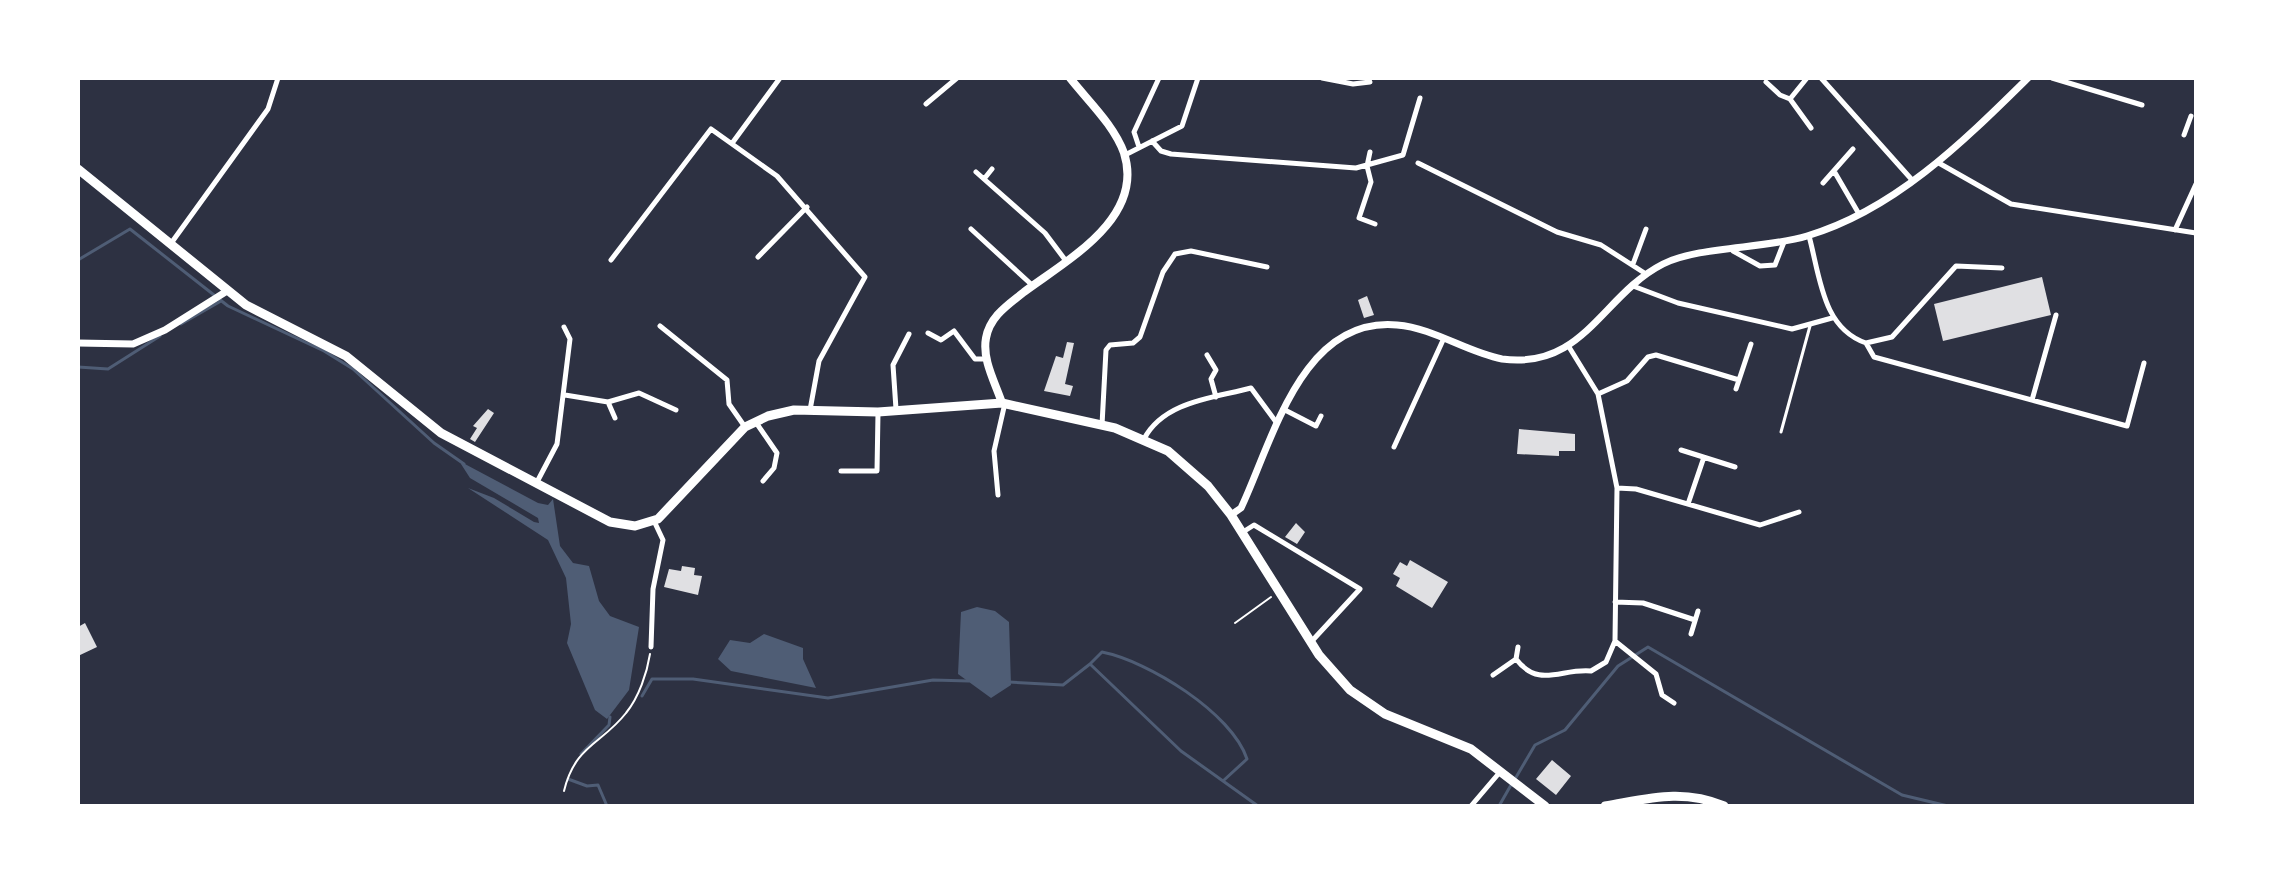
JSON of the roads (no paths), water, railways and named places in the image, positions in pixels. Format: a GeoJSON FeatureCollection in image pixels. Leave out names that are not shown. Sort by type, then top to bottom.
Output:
{"type":"FeatureCollection","features":[{"type":"Feature","properties":{"kind":"main road"},"geometry":{"type":"LineString","coordinates":[[1004,403],[987,359],[987,335],[997,315],[1103,230],[1119,208],[1127,183],[1125,155],[1104,121],[1070,78]]}},
{"type":"Feature","properties":{"kind":"main road"},"geometry":{"type":"LineString","coordinates":[[78,169],[172,242],[224,292],[346,356],[441,433],[610,522],[635,526],[654,521],[745,427],[755,421],[810,410],[878,412],[1004,403],[1102,425],[1144,439],[1168,451],[1189,469],[1231,515],[1311,642],[1341,681],[1369,704],[1464,745],[1543,806]]}},
{"type":"Feature","properties":{"kind":"main road"},"geometry":{"type":"LineString","coordinates":[[1605,806],[1658,795],[1695,796],[1724,806]]}},
{"type":"Feature","properties":{"kind":"street"},"geometry":{"type":"LineString","coordinates":[[172,242],[268,109],[278,78]]}},
{"type":"Feature","properties":{"kind":"street"},"geometry":{"type":"LineString","coordinates":[[733,142],[780,78]]}},
{"type":"Feature","properties":{"kind":"street"},"geometry":{"type":"LineString","coordinates":[[926,104],[957,78]]}},
{"type":"Feature","properties":{"kind":"street"},"geometry":{"type":"LineString","coordinates":[[1139,147],[1134,132],[1159,78]]}},
{"type":"Feature","properties":{"kind":"street"},"geometry":{"type":"LineString","coordinates":[[1125,155],[1182,126],[1198,78]]}},
{"type":"Feature","properties":{"kind":"street"},"geometry":{"type":"LineString","coordinates":[[1322,78],[1370,82]]}},
{"type":"Feature","properties":{"kind":"street"},"geometry":{"type":"LineString","coordinates":[[1790,99],[1807,78]]}},
{"type":"Feature","properties":{"kind":"street"},"geometry":{"type":"LineString","coordinates":[[1821,78],[1914,181]]}},
{"type":"Feature","properties":{"kind":"street"},"geometry":{"type":"LineString","coordinates":[[1231,515],[1241,508],[1282,408],[1308,369],[1334,345],[1360,330],[1397,324],[1444,338],[1484,356],[1514,361],[1556,353],[1569,347],[1646,274],[1671,260],[1809,236],[1859,214],[1914,181],[2028,78]]}},
{"type":"Feature","properties":{"kind":"street"},"geometry":{"type":"LineString","coordinates":[[2052,78],[2142,105]]}},
{"type":"Feature","properties":{"kind":"street"},"geometry":{"type":"LineString","coordinates":[[1766,82],[1790,99],[1811,128]]}},
{"type":"Feature","properties":{"kind":"street"},"geometry":{"type":"LineString","coordinates":[[1152,141],[1161,151],[1171,154],[1356,168],[1403,155],[1420,98]]}},
{"type":"Feature","properties":{"kind":"street"},"geometry":{"type":"LineString","coordinates":[[2184,135],[2191,116]]}},
{"type":"Feature","properties":{"kind":"street"},"geometry":{"type":"LineString","coordinates":[[2189,123],[2196,125]]}},
{"type":"Feature","properties":{"kind":"street"},"geometry":{"type":"LineString","coordinates":[[611,260],[711,129],[770,169],[807,207],[865,277],[819,361],[810,410]]}},
{"type":"Feature","properties":{"kind":"street"},"geometry":{"type":"LineString","coordinates":[[1823,183],[1853,149]]}},
{"type":"Feature","properties":{"kind":"street"},"geometry":{"type":"LineString","coordinates":[[1370,152],[1367,166],[1371,182],[1359,218],[1375,224]]}},
{"type":"Feature","properties":{"kind":"street"},"geometry":{"type":"LineString","coordinates":[[1937,162],[2011,204],[2196,233]]}},
{"type":"Feature","properties":{"kind":"street"},"geometry":{"type":"LineString","coordinates":[[1418,163],[1549,229],[1601,245],[1646,274]]}},
{"type":"Feature","properties":{"kind":"street"},"geometry":{"type":"LineString","coordinates":[[984,179],[992,169]]}},
{"type":"Feature","properties":{"kind":"street"},"geometry":{"type":"LineString","coordinates":[[1834,171],[1859,214]]}},
{"type":"Feature","properties":{"kind":"street"},"geometry":{"type":"LineString","coordinates":[[976,172],[1045,233],[1066,261]]}},
{"type":"Feature","properties":{"kind":"street"},"geometry":{"type":"LineString","coordinates":[[2175,230],[2196,184]]}},
{"type":"Feature","properties":{"kind":"street"},"geometry":{"type":"LineString","coordinates":[[758,257],[807,207]]}},
{"type":"Feature","properties":{"kind":"street"},"geometry":{"type":"LineString","coordinates":[[971,229],[1032,286]]}},
{"type":"Feature","properties":{"kind":"street"},"geometry":{"type":"LineString","coordinates":[[1633,264],[1646,229]]}},
{"type":"Feature","properties":{"kind":"street"},"geometry":{"type":"LineString","coordinates":[[1809,236],[1832,318],[1850,338],[1866,343],[1892,337],[1956,266],[2002,268]]}},
{"type":"Feature","properties":{"kind":"street"},"geometry":{"type":"LineString","coordinates":[[1733,251],[1760,266],[1775,265],[1784,242]]}},
{"type":"Feature","properties":{"kind":"street"},"geometry":{"type":"LineString","coordinates":[[1102,425],[1106,350],[1110,345],[1133,343],[1140,337],[1163,272],[1175,254],[1191,251],[1267,267]]}},
{"type":"Feature","properties":{"kind":"street"},"geometry":{"type":"LineString","coordinates":[[1633,286],[1678,303],[1792,329],[1832,318]]}},
{"type":"Feature","properties":{"kind":"street"},"geometry":{"type":"LineString","coordinates":[[78,343],[133,344],[165,330],[224,292]]}},
{"type":"Feature","properties":{"kind":"street"},"geometry":{"type":"LineString","coordinates":[[2032,400],[2056,315]]}},
{"type":"Feature","properties":{"kind":"street"},"geometry":{"type":"LineString","coordinates":[[660,326],[727,380],[732,411],[745,427]]}},
{"type":"Feature","properties":{"kind":"street"},"geometry":{"type":"LineString","coordinates":[[536,485],[557,444],[570,339],[564,327]]}},
{"type":"Feature","properties":{"kind":"street"},"geometry":{"type":"LineString","coordinates":[[928,333],[941,340],[954,331],[975,359],[987,359]]}},
{"type":"Feature","properties":{"kind":"street"},"geometry":{"type":"LineString","coordinates":[[896,410],[893,365],[909,334]]}},
{"type":"Feature","properties":{"kind":"street"},"geometry":{"type":"LineString","coordinates":[[1394,447],[1444,338]]}},
{"type":"Feature","properties":{"kind":"street"},"geometry":{"type":"LineString","coordinates":[[1866,343],[1874,357],[2127,426],[2144,363]]}},
{"type":"Feature","properties":{"kind":"street"},"geometry":{"type":"LineString","coordinates":[[1736,389],[1751,344]]}},
{"type":"Feature","properties":{"kind":"street"},"geometry":{"type":"LineString","coordinates":[[1516,659],[1542,678],[1573,669],[1591,671],[1606,662],[1615,641],[1617,488],[1598,394],[1569,347]]}},
{"type":"Feature","properties":{"kind":"street"},"geometry":{"type":"LineString","coordinates":[[1207,355],[1216,370],[1211,379],[1216,397]]}},
{"type":"Feature","properties":{"kind":"street"},"geometry":{"type":"LineString","coordinates":[[1598,394],[1627,381],[1648,357],[1656,355],[1739,380]]}},
{"type":"Feature","properties":{"kind":"street"},"geometry":{"type":"LineString","coordinates":[[1144,439],[1157,420],[1196,400],[1251,388],[1276,422]]}},
{"type":"Feature","properties":{"kind":"street"},"geometry":{"type":"LineString","coordinates":[[565,395],[608,402],[639,393],[676,410]]}},
{"type":"Feature","properties":{"kind":"street"},"geometry":{"type":"LineString","coordinates":[[608,402],[615,418]]}},
{"type":"Feature","properties":{"kind":"street"},"geometry":{"type":"LineString","coordinates":[[998,495],[994,451],[1004,403]]}},
{"type":"Feature","properties":{"kind":"street"},"geometry":{"type":"LineString","coordinates":[[1282,408],[1316,426],[1321,416]]}},
{"type":"Feature","properties":{"kind":"street"},"geometry":{"type":"LineString","coordinates":[[841,471],[877,471],[878,412]]}},
{"type":"Feature","properties":{"kind":"street"},"geometry":{"type":"LineString","coordinates":[[755,421],[777,453],[774,468],[763,481]]}},
{"type":"Feature","properties":{"kind":"street"},"geometry":{"type":"LineString","coordinates":[[1681,450],[1735,467]]}},
{"type":"Feature","properties":{"kind":"street"},"geometry":{"type":"LineString","coordinates":[[1688,504],[1704,457]]}},
{"type":"Feature","properties":{"kind":"street"},"geometry":{"type":"LineString","coordinates":[[1617,488],[1636,489],[1760,525],[1799,512]]}},
{"type":"Feature","properties":{"kind":"street"},"geometry":{"type":"LineString","coordinates":[[651,647],[653,589],[663,540],[654,521]]}},
{"type":"Feature","properties":{"kind":"street"},"geometry":{"type":"LineString","coordinates":[[1242,532],[1254,525],[1360,589],[1311,642]]}},
{"type":"Feature","properties":{"kind":"street"},"geometry":{"type":"LineString","coordinates":[[1615,602],[1643,603],[1695,620]]}},
{"type":"Feature","properties":{"kind":"street"},"geometry":{"type":"LineString","coordinates":[[1691,634],[1698,611]]}},
{"type":"Feature","properties":{"kind":"street"},"geometry":{"type":"LineString","coordinates":[[1615,641],[1656,674],[1662,695],[1674,703]]}},
{"type":"Feature","properties":{"kind":"street"},"geometry":{"type":"LineString","coordinates":[[1493,675],[1516,659],[1518,647]]}},
{"type":"Feature","properties":{"kind":"street"},"geometry":{"type":"LineString","coordinates":[[1471,806],[1500,772]]}},
{"type":"Feature","properties":{"kind":"lane"},"geometry":{"type":"LineString","coordinates":[[1781,432],[1810,326]]}},
{"type":"Feature","properties":{"kind":"water"},"geometry":{"type":"Polygon","coordinates":[[[463,463],[538,503],[548,505],[553,499],[560,546],[573,563],[589,566],[599,601],[610,616],[639,627],[629,690],[607,719],[595,710],[567,643],[571,624],[566,578],[548,540],[468,488],[494,498],[534,522],[539,523],[538,518],[470,478],[463,463]]]}},
{"type":"Feature","properties":{"kind":"water"},"geometry":{"type":"Polygon","coordinates":[[[977,607],[995,611],[1009,622],[1011,685],[991,698],[958,674],[961,612],[977,607]]]}},
{"type":"Feature","properties":{"kind":"water"},"geometry":{"type":"Polygon","coordinates":[[[764,634],[803,648],[803,659],[816,688],[731,671],[718,659],[730,640],[750,643],[764,634]]]}},
{"type":"Feature","properties":{"kind":"waterway"},"geometry":{"type":"LineString","coordinates":[[78,260],[130,229],[228,306],[324,351],[353,369],[434,443],[464,464]]}},
{"type":"Feature","properties":{"kind":"waterway"},"geometry":{"type":"LineString","coordinates":[[181,324],[221,301]]}},
{"type":"Feature","properties":{"kind":"waterway"},"geometry":{"type":"LineString","coordinates":[[78,367],[108,369],[160,336]]}},
{"type":"Feature","properties":{"kind":"waterway"},"geometry":{"type":"LineString","coordinates":[[1515,779],[1535,745],[1565,730],[1618,666],[1648,647],[1902,795],[1948,806]]}},
{"type":"Feature","properties":{"kind":"waterway"},"geometry":{"type":"LineString","coordinates":[[1090,664],[1102,652],[1121,657],[1164,678],[1207,707],[1238,742],[1247,759],[1223,781]]}},
{"type":"Feature","properties":{"kind":"waterway"},"geometry":{"type":"LineString","coordinates":[[1009,682],[1063,685],[1090,664],[1181,751],[1258,806]]}},
{"type":"Feature","properties":{"kind":"waterway"},"geometry":{"type":"LineString","coordinates":[[642,696],[652,679],[693,679],[828,698],[933,680],[969,681]]}},
{"type":"Feature","properties":{"kind":"waterway"},"geometry":{"type":"LineString","coordinates":[[581,754],[609,725],[610,717]]}},
{"type":"Feature","properties":{"kind":"waterway"},"geometry":{"type":"LineString","coordinates":[[568,779],[587,786],[598,785],[607,806]]}},
{"type":"Feature","properties":{"kind":"waterway"},"geometry":{"type":"LineString","coordinates":[[1499,806],[1511,785]]}},
{"type":"Feature","properties":{"kind":"waterway"},"geometry":{"type":"LineString","coordinates":[[2100,806],[2114,806]]}}]}
